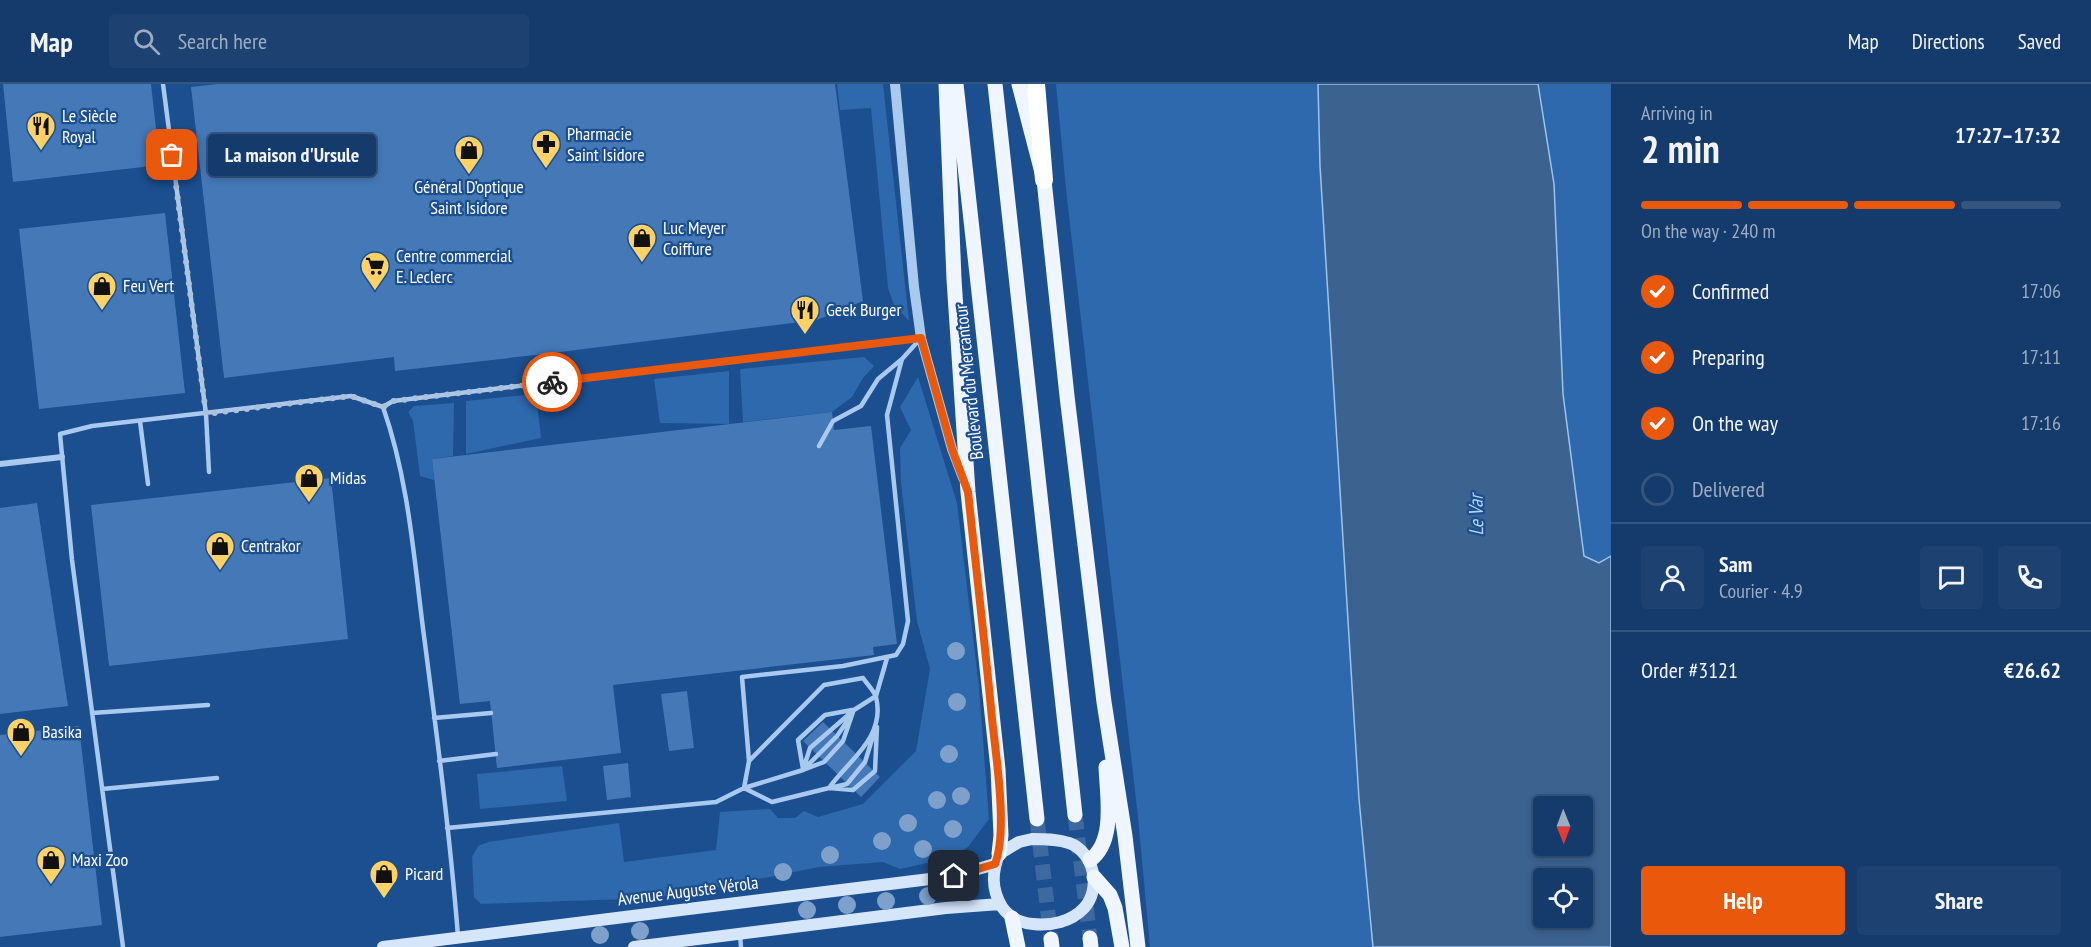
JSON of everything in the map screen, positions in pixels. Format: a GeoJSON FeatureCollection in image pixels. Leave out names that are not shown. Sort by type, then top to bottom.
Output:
{"type":"FeatureCollection","features":[{"type":"Feature","properties":{"kind":"highway"},"geometry":{"type":"LineString","coordinates":[[1035,84],[1044,180]]}},
{"type":"Feature","properties":{"kind":"main road"},"geometry":{"type":"LineString","coordinates":[[946,84],[954,279],[968,492],[998,769],[1001,835],[993,877],[995,891],[1000,904],[1012,918],[1027,924],[1043,925],[1073,916],[1085,907],[1092,893],[1094,877],[1090,860],[1081,849],[1070,843],[1051,839],[1032,839],[1019,842],[997,859]]}},
{"type":"Feature","properties":{"kind":"main road","name":"Boulevard du Mercantour"},"geometry":{"type":"LineString","coordinates":[[956,84],[1037,819]]}},
{"type":"Feature","properties":{"kind":"main road"},"geometry":{"type":"LineString","coordinates":[[995,84],[1075,815]]}},
{"type":"Feature","properties":{"kind":"main road"},"geometry":{"type":"LineString","coordinates":[[1018,84],[1044,180],[1067,396],[1104,702],[1125,836],[1138,947]]}},
{"type":"Feature","properties":{"kind":"main road"},"geometry":{"type":"LineString","coordinates":[[1090,860],[1098,854],[1104,843],[1108,818],[1104,702]]}},
{"type":"Feature","properties":{"kind":"main road","name":"Avenue Auguste Vérola"},"geometry":{"type":"LineString","coordinates":[[384,947],[954,876],[997,859]]}},
{"type":"Feature","properties":{"kind":"main road"},"geometry":{"type":"LineString","coordinates":[[1094,877],[1110,895],[1115,908],[1122,947]]}},
{"type":"Feature","properties":{"kind":"main road"},"geometry":{"type":"LineString","coordinates":[[634,947],[945,908],[1000,904]]}},
{"type":"Feature","properties":{"kind":"main road"},"geometry":{"type":"LineString","coordinates":[[1012,918],[1018,947]]}},
{"type":"Feature","properties":{"kind":"street"},"geometry":{"type":"LineString","coordinates":[[895,84],[921,338],[952,449],[968,492]]}},
{"type":"Feature","properties":{"kind":"street"},"geometry":{"type":"LineString","coordinates":[[0,464],[62,457]]}},
{"type":"Feature","properties":{"kind":"lane"},"geometry":{"type":"LineString","coordinates":[[163,84],[206,414],[209,472]]}},
{"type":"Feature","properties":{"kind":"lane"},"geometry":{"type":"LineString","coordinates":[[819,446],[833,421],[861,406],[878,379],[902,359],[921,338]]}},
{"type":"Feature","properties":{"kind":"lane"},"geometry":{"type":"LineString","coordinates":[[123,947],[72,560],[60,434],[92,426],[351,396],[383,407],[393,401],[921,338]]}},
{"type":"Feature","properties":{"kind":"lane"},"geometry":{"type":"LineString","coordinates":[[744,788],[749,761],[742,677],[843,666],[887,658],[896,655],[903,644],[908,621],[887,416],[902,359]]}},
{"type":"Feature","properties":{"kind":"lane"},"geometry":{"type":"LineString","coordinates":[[383,407],[392,432],[408,511],[447,828],[458,938]]}},
{"type":"Feature","properties":{"kind":"lane"},"geometry":{"type":"LineString","coordinates":[[140,421],[148,484]]}},
{"type":"Feature","properties":{"kind":"lane"},"geometry":{"type":"LineString","coordinates":[[829,788],[853,790],[874,771],[876,696],[887,658]]}},
{"type":"Feature","properties":{"kind":"lane"},"geometry":{"type":"LineString","coordinates":[[749,761],[824,684],[863,678],[876,696]]}},
{"type":"Feature","properties":{"kind":"lane"},"geometry":{"type":"LineString","coordinates":[[803,770],[810,748],[854,710],[876,696]]}},
{"type":"Feature","properties":{"kind":"lane"},"geometry":{"type":"LineString","coordinates":[[92,713],[208,705]]}},
{"type":"Feature","properties":{"kind":"lane"},"geometry":{"type":"LineString","coordinates":[[803,770],[837,736],[854,710]]}},
{"type":"Feature","properties":{"kind":"lane"},"geometry":{"type":"LineString","coordinates":[[447,828],[716,802],[744,788],[824,762],[843,741],[854,710]]}},
{"type":"Feature","properties":{"kind":"lane"},"geometry":{"type":"LineString","coordinates":[[803,770],[798,740],[825,715],[854,710]]}},
{"type":"Feature","properties":{"kind":"lane"},"geometry":{"type":"LineString","coordinates":[[434,718],[491,713]]}},
{"type":"Feature","properties":{"kind":"lane"},"geometry":{"type":"LineString","coordinates":[[829,788],[858,756],[877,725]]}},
{"type":"Feature","properties":{"kind":"lane"},"geometry":{"type":"LineString","coordinates":[[744,788],[772,802],[847,784],[865,762],[877,725]]}},
{"type":"Feature","properties":{"kind":"lane"},"geometry":{"type":"LineString","coordinates":[[439,761],[496,754]]}},
{"type":"Feature","properties":{"kind":"lane"},"geometry":{"type":"LineString","coordinates":[[102,789],[217,778]]}},
{"type":"Feature","properties":{"kind":"lane"},"geometry":{"type":"LineString","coordinates":[[740,934],[741,947]]}},
{"type":"Feature","properties":{"kind":"shaded area"},"geometry":{"type":"Polygon","coordinates":[[[837,84],[883,84],[909,321],[894,305],[888,288],[871,108],[840,110],[837,84]]]}},
{"type":"Feature","properties":{"kind":"shaded area"},"geometry":{"type":"Polygon","coordinates":[[[1056,84],[1318,84],[1320,166],[1359,799],[1373,947],[1150,947],[1138,817],[1056,84]]]}},
{"type":"Feature","properties":{"kind":"shaded area"},"geometry":{"type":"Polygon","coordinates":[[[1538,84],[1611,84],[1611,556],[1599,564],[1584,556],[1563,394],[1554,184],[1538,84]]]}},
{"type":"Feature","properties":{"kind":"shaded area"},"geometry":{"type":"Polygon","coordinates":[[[864,357],[874,366],[863,378],[852,397],[832,412],[743,422],[740,369],[864,357]]]}},
{"type":"Feature","properties":{"kind":"shaded area"},"geometry":{"type":"Polygon","coordinates":[[[729,371],[729,424],[660,423],[654,379],[729,371]]]}},
{"type":"Feature","properties":{"kind":"shaded area"},"geometry":{"type":"Polygon","coordinates":[[[918,377],[957,503],[979,687],[989,819],[968,847],[950,858],[900,869],[883,862],[819,867],[690,893],[629,899],[481,904],[474,897],[472,857],[478,846],[488,842],[619,823],[624,862],[716,850],[720,812],[770,809],[778,818],[795,818],[804,811],[818,817],[863,804],[916,751],[930,669],[917,621],[901,483],[900,448],[911,430],[900,407],[918,377]]]}},
{"type":"Feature","properties":{"kind":"shaded area"},"geometry":{"type":"Polygon","coordinates":[[[536,394],[541,438],[466,454],[466,401],[536,394]]]}},
{"type":"Feature","properties":{"kind":"shaded area"},"geometry":{"type":"Polygon","coordinates":[[[454,403],[453,456],[432,459],[434,480],[420,476],[413,421],[408,412],[414,406],[454,403]]]}},
{"type":"Feature","properties":{"kind":"shaded area"},"geometry":{"type":"Polygon","coordinates":[[[562,766],[567,801],[480,809],[477,774],[562,766]]]}},
{"type":"Feature","properties":{"kind":"water","name":"Le Var"},"geometry":{"type":"Polygon","coordinates":[[[1318,84],[1538,84],[1554,184],[1563,394],[1584,556],[1599,563],[1611,556],[1611,947],[1373,947],[1359,799],[1320,166],[1318,84]]]}},
{"type":"Feature","properties":{"kind":"building"},"geometry":{"type":"Polygon","coordinates":[[[3,84],[151,84],[160,165],[13,182],[3,84]]]}},
{"type":"Feature","properties":{"kind":"building"},"geometry":{"type":"Polygon","coordinates":[[[217,84],[835,84],[863,301],[817,320],[544,354],[395,371],[394,357],[224,378],[191,87],[217,84]]]}},
{"type":"Feature","properties":{"kind":"building","name":"Feu Vert"},"geometry":{"type":"Polygon","coordinates":[[[165,213],[185,393],[39,409],[19,229],[165,213]]]}},
{"type":"Feature","properties":{"kind":"building"},"geometry":{"type":"Polygon","coordinates":[[[832,412],[834,430],[871,426],[897,644],[873,647],[874,655],[613,685],[621,753],[497,768],[490,701],[460,704],[432,459],[832,412]]]}},
{"type":"Feature","properties":{"kind":"building","name":"Centrakor"},"geometry":{"type":"Polygon","coordinates":[[[331,478],[348,639],[109,666],[91,505],[331,478]]]}},
{"type":"Feature","properties":{"kind":"building"},"geometry":{"type":"Polygon","coordinates":[[[37,503],[68,706],[0,714],[0,508],[37,503]]]}},
{"type":"Feature","properties":{"kind":"building"},"geometry":{"type":"Polygon","coordinates":[[[687,691],[694,748],[669,751],[661,694],[687,691]]]}},
{"type":"Feature","properties":{"kind":"building"},"geometry":{"type":"Polygon","coordinates":[[[823,722],[880,777],[861,797],[803,741],[823,722]]]}},
{"type":"Feature","properties":{"kind":"building"},"geometry":{"type":"Polygon","coordinates":[[[79,726],[102,925],[0,937],[0,735],[79,726]]]}},
{"type":"Feature","properties":{"kind":"building"},"geometry":{"type":"Polygon","coordinates":[[[628,763],[631,797],[607,800],[603,766],[628,763]]]}},
{"type":"Feature","properties":{"kind":"tunnel"},"geometry":{"type":"LineString","coordinates":[[1075,815],[1090,938]]}},
{"type":"Feature","properties":{"kind":"tunnel"},"geometry":{"type":"LineString","coordinates":[[1037,819],[1051,939]]}},
{"type":"Feature","properties":{"kind":"way so far"},"geometry":{"type":"LineString","coordinates":[[172,155],[206,414],[351,396],[383,407],[393,401],[552,382]]}},
{"type":"Feature","properties":{"kind":"place","name":"Le Siècle Royal"},"geometry":{"type":"Point","coordinates":[41,152]}},
{"type":"Feature","properties":{"kind":"place","name":"La maison d'Ursule"},"geometry":{"type":"Point","coordinates":[172,155]}},
{"type":"Feature","properties":{"kind":"place","name":"Pharmacie Saint Isidore"},"geometry":{"type":"Point","coordinates":[546,170]}},
{"type":"Feature","properties":{"kind":"place","name":"Général D’optique Saint Isidore"},"geometry":{"type":"Point","coordinates":[469,176]}},
{"type":"Feature","properties":{"kind":"place","name":"Luc Meyer Coiffure"},"geometry":{"type":"Point","coordinates":[642,264]}},
{"type":"Feature","properties":{"kind":"place","name":"Centre commercial E. Leclerc"},"geometry":{"type":"Point","coordinates":[375,292]}},
{"type":"Feature","properties":{"kind":"place","name":"Feu Vert"},"geometry":{"type":"Point","coordinates":[102,312]}},
{"type":"Feature","properties":{"kind":"place","name":"Geek Burger"},"geometry":{"type":"Point","coordinates":[805,336]}},
{"type":"Feature","properties":{"kind":"place","name":"Midas"},"geometry":{"type":"Point","coordinates":[309,504]}},
{"type":"Feature","properties":{"kind":"place","name":"Centrakor"},"geometry":{"type":"Point","coordinates":[220,572]}},
{"type":"Feature","properties":{"kind":"place","name":"Basika"},"geometry":{"type":"Point","coordinates":[21,758]}},
{"type":"Feature","properties":{"kind":"place","name":"Maxi Zoo"},"geometry":{"type":"Point","coordinates":[51,886]}},
{"type":"Feature","properties":{"kind":"place","name":"Picard"},"geometry":{"type":"Point","coordinates":[384,900]}},
{"type":"Feature","properties":{"kind":"route"},"geometry":{"type":"LineString","coordinates":[[552,382],[921,338],[952,449],[968,492],[998,769],[1001,835],[999,854],[995,864],[954,876]]}}]}
